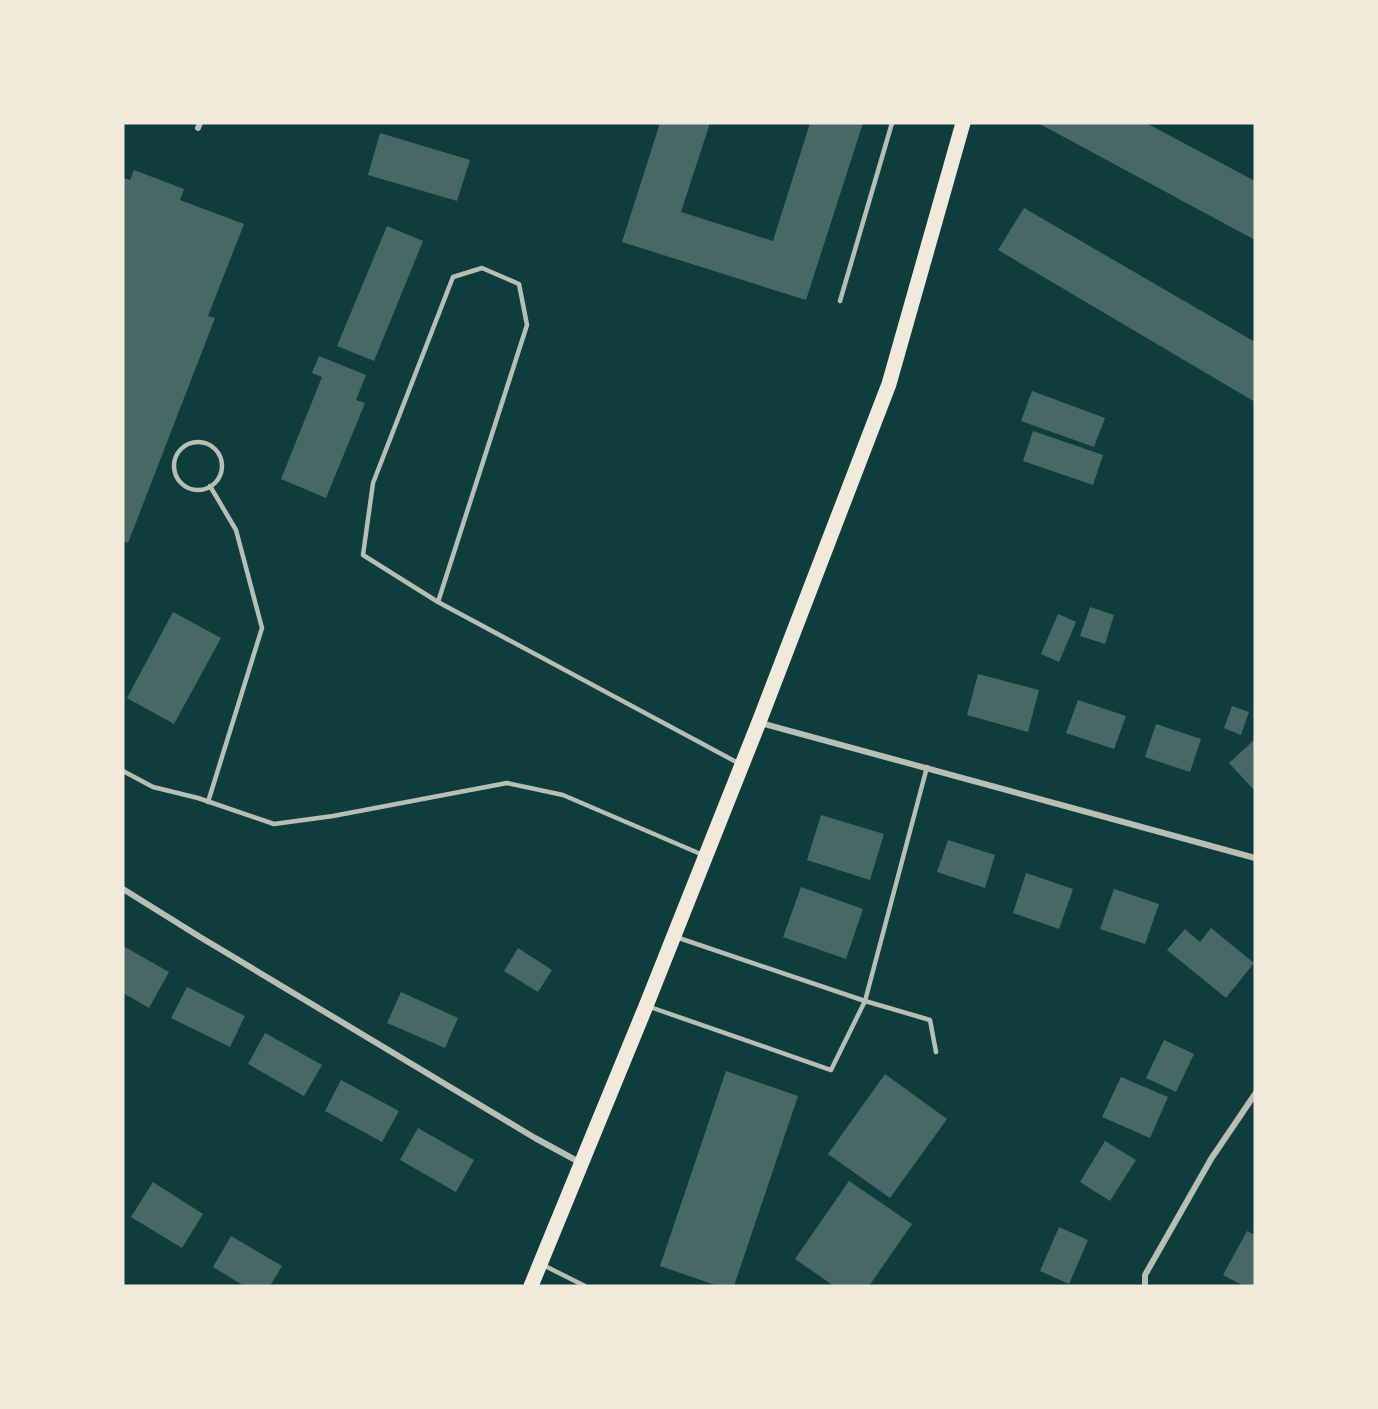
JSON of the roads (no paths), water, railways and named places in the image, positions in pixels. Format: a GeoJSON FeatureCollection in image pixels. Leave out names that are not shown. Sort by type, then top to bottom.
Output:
{"type":"FeatureCollection","features":[{"type":"Feature","properties":{"kind":"main road"},"geometry":{"type":"LineString","coordinates":[[531,1286],[674,937],[889,384],[963,123]]}},
{"type":"Feature","properties":{"kind":"street"},"geometry":{"type":"LineString","coordinates":[[759,722],[1255,858]]}},
{"type":"Feature","properties":{"kind":"street"},"geometry":{"type":"LineString","coordinates":[[123,889],[581,1164]]}},
{"type":"Feature","properties":{"kind":"street"},"geometry":{"type":"LineString","coordinates":[[1145,1286],[1145,1275],[1206,1168],[1255,1094]]}},
{"type":"Feature","properties":{"kind":"lane"},"geometry":{"type":"LineString","coordinates":[[840,301],[892,123]]}},
{"type":"Feature","properties":{"kind":"lane"},"geometry":{"type":"LineString","coordinates":[[438,602],[527,325],[519,284],[483,268],[453,277],[373,483],[363,555],[438,602],[742,765]]}},
{"type":"Feature","properties":{"kind":"lane"},"geometry":{"type":"LineString","coordinates":[[196,442],[212,446],[221,459],[220,474],[210,486],[195,489],[181,483],[174,461],[182,448],[196,442]]}},
{"type":"Feature","properties":{"kind":"lane"},"geometry":{"type":"LineString","coordinates":[[208,802],[262,628],[236,530],[210,486]]}},
{"type":"Feature","properties":{"kind":"lane"},"geometry":{"type":"LineString","coordinates":[[646,1006],[831,1070],[865,1001],[927,767]]}},
{"type":"Feature","properties":{"kind":"lane"},"geometry":{"type":"LineString","coordinates":[[123,771],[153,787],[274,824],[333,816],[507,783],[563,795],[706,856]]}},
{"type":"Feature","properties":{"kind":"lane"},"geometry":{"type":"LineString","coordinates":[[674,937],[865,1001],[930,1020],[936,1052]]}},
{"type":"Feature","properties":{"kind":"lane"},"geometry":{"type":"LineString","coordinates":[[540,1264],[585,1286]]}}]}
